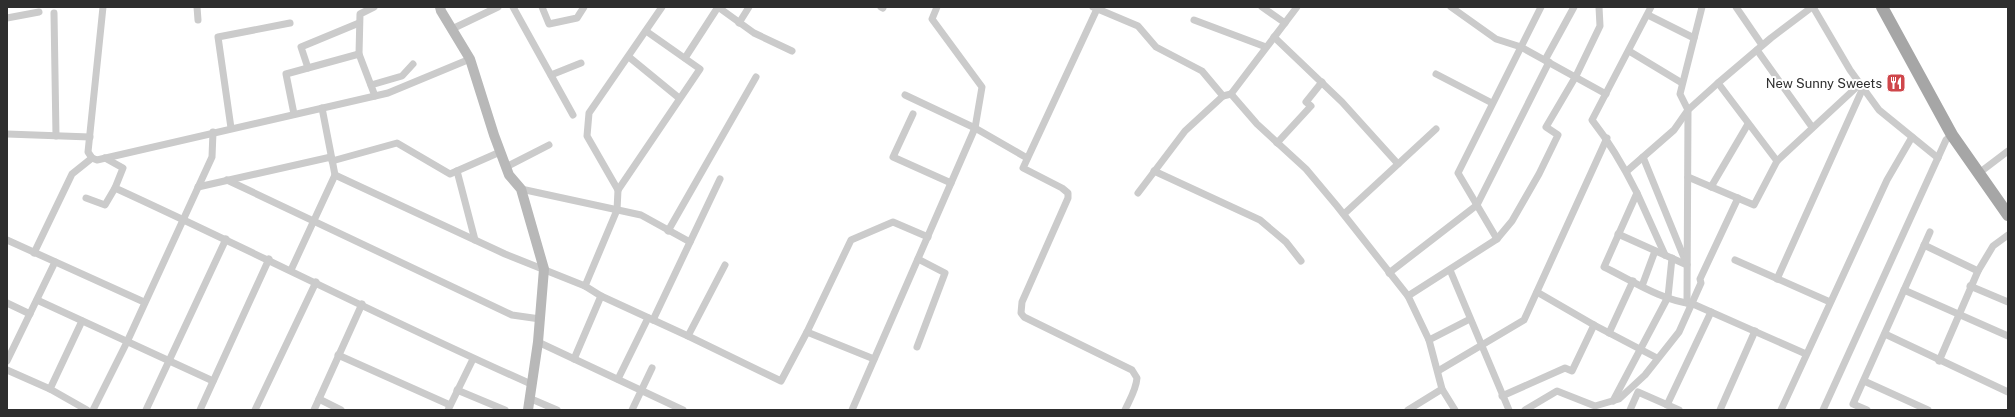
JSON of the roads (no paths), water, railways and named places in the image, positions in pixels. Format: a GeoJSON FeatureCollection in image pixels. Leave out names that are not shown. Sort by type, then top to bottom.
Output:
{"type":"FeatureCollection","features":[{"type":"Feature","properties":{"kind":"main road"},"geometry":{"type":"LineString","coordinates":[[1882,7],[1952,135],[2008,214]]}},
{"type":"Feature","properties":{"kind":"street"},"geometry":{"type":"LineString","coordinates":[[103,7],[88,152],[92,158],[97,160],[213,132],[388,93],[470,59]]}},
{"type":"Feature","properties":{"kind":"street"},"geometry":{"type":"LineString","coordinates":[[197,7],[198,20]]}},
{"type":"Feature","properties":{"kind":"street"},"geometry":{"type":"LineString","coordinates":[[357,7],[360,14],[359,54],[375,96]]}},
{"type":"Feature","properties":{"kind":"street"},"geometry":{"type":"LineString","coordinates":[[360,14],[374,7]]}},
{"type":"Feature","properties":{"kind":"street"},"geometry":{"type":"LineString","coordinates":[[440,7],[470,59],[509,176],[521,189],[544,269],[538,342],[528,410]]}},
{"type":"Feature","properties":{"kind":"street"},"geometry":{"type":"LineString","coordinates":[[452,29],[498,7]]}},
{"type":"Feature","properties":{"kind":"street"},"geometry":{"type":"LineString","coordinates":[[513,7],[573,115]]}},
{"type":"Feature","properties":{"kind":"street"},"geometry":{"type":"LineString","coordinates":[[542,7],[549,24],[577,18],[584,7]]}},
{"type":"Feature","properties":{"kind":"street"},"geometry":{"type":"LineString","coordinates":[[618,190],[587,136],[589,114],[662,7]]}},
{"type":"Feature","properties":{"kind":"street"},"geometry":{"type":"LineString","coordinates":[[685,58],[718,7],[754,33],[792,51]]}},
{"type":"Feature","properties":{"kind":"street"},"geometry":{"type":"LineString","coordinates":[[739,22],[749,7]]}},
{"type":"Feature","properties":{"kind":"street"},"geometry":{"type":"LineString","coordinates":[[852,410],[975,128],[982,87],[932,19],[937,7]]}},
{"type":"Feature","properties":{"kind":"street"},"geometry":{"type":"LineString","coordinates":[[1262,7],[1285,23]]}},
{"type":"Feature","properties":{"kind":"street"},"geometry":{"type":"LineString","coordinates":[[1138,192],[1185,130],[1223,96],[1231,94],[1297,7]]}},
{"type":"Feature","properties":{"kind":"street"},"geometry":{"type":"LineString","coordinates":[[1451,7],[1496,39],[1521,47],[1576,76],[1606,94]]}},
{"type":"Feature","properties":{"kind":"street"},"geometry":{"type":"LineString","coordinates":[[1497,239],[1458,173],[1541,7]]}},
{"type":"Feature","properties":{"kind":"street"},"geometry":{"type":"LineString","coordinates":[[1389,273],[1477,205],[1574,7]]}},
{"type":"Feature","properties":{"kind":"street"},"geometry":{"type":"LineString","coordinates":[[1408,296],[1497,239],[1512,221],[1539,174],[1558,135],[1546,127],[1576,76],[1600,26],[1599,7]]}},
{"type":"Feature","properties":{"kind":"street"},"geometry":{"type":"LineString","coordinates":[[1614,401],[1668,297],[1668,256],[1637,193],[1607,138],[1592,120],[1652,7]]}},
{"type":"Feature","properties":{"kind":"street"},"geometry":{"type":"LineString","coordinates":[[1690,304],[1687,265],[1688,110],[1680,94],[1702,7]]}},
{"type":"Feature","properties":{"kind":"street"},"geometry":{"type":"LineString","coordinates":[[1736,7],[1759,48],[1812,127]]}},
{"type":"Feature","properties":{"kind":"street"},"geometry":{"type":"LineString","coordinates":[[1626,172],[1674,130],[1688,110],[1718,82],[1812,7],[1879,110],[1938,158]]}},
{"type":"Feature","properties":{"kind":"street"},"geometry":{"type":"LineString","coordinates":[[1124,410],[1135,391],[1137,383],[1137,378],[1132,370],[1024,317],[1021,313],[1022,302],[1068,198],[1068,193],[1062,188],[1023,168],[1095,8],[1138,26],[1156,47],[1202,71],[1223,96]]}},
{"type":"Feature","properties":{"kind":"street"},"geometry":{"type":"LineString","coordinates":[[7,18],[39,12]]}},
{"type":"Feature","properties":{"kind":"street"},"geometry":{"type":"LineString","coordinates":[[54,13],[56,136]]}},
{"type":"Feature","properties":{"kind":"street"},"geometry":{"type":"LineString","coordinates":[[1648,15],[1694,38]]}},
{"type":"Feature","properties":{"kind":"street"},"geometry":{"type":"LineString","coordinates":[[1194,20],[1266,47]]}},
{"type":"Feature","properties":{"kind":"street"},"geometry":{"type":"LineString","coordinates":[[232,128],[218,37],[290,23]]}},
{"type":"Feature","properties":{"kind":"street"},"geometry":{"type":"LineString","coordinates":[[308,68],[301,47],[359,23]]}},
{"type":"Feature","properties":{"kind":"street"},"geometry":{"type":"LineString","coordinates":[[585,286],[617,210],[618,190],[700,69],[646,31]]}},
{"type":"Feature","properties":{"kind":"street"},"geometry":{"type":"LineString","coordinates":[[1274,37],[1342,102],[1398,164]]}},
{"type":"Feature","properties":{"kind":"street"},"geometry":{"type":"LineString","coordinates":[[1628,51],[1682,83]]}},
{"type":"Feature","properties":{"kind":"street"},"geometry":{"type":"LineString","coordinates":[[294,114],[286,74],[359,54]]}},
{"type":"Feature","properties":{"kind":"street"},"geometry":{"type":"LineString","coordinates":[[628,57],[679,98]]}},
{"type":"Feature","properties":{"kind":"street"},"geometry":{"type":"LineString","coordinates":[[551,75],[580,63]]}},
{"type":"Feature","properties":{"kind":"street"},"geometry":{"type":"LineString","coordinates":[[371,85],[402,76],[413,64]]}},
{"type":"Feature","properties":{"kind":"street"},"geometry":{"type":"LineString","coordinates":[[1436,74],[1492,103]]}},
{"type":"Feature","properties":{"kind":"street"},"geometry":{"type":"LineString","coordinates":[[668,231],[756,77]]}},
{"type":"Feature","properties":{"kind":"street"},"geometry":{"type":"LineString","coordinates":[[1277,143],[1312,106],[1306,102],[1322,82]]}},
{"type":"Feature","properties":{"kind":"street"},"geometry":{"type":"LineString","coordinates":[[1718,82],[1748,124],[1777,160]]}},
{"type":"Feature","properties":{"kind":"street"},"geometry":{"type":"LineString","coordinates":[[1688,177],[1754,205],[1777,160],[1812,127],[1862,86]]}},
{"type":"Feature","properties":{"kind":"street"},"geometry":{"type":"LineString","coordinates":[[1777,279],[1862,86]]}},
{"type":"Feature","properties":{"kind":"street"},"geometry":{"type":"LineString","coordinates":[[1231,94],[1257,124],[1306,169],[1344,214],[1408,296],[1429,340],[1442,389],[1455,410]]}},
{"type":"Feature","properties":{"kind":"street"},"geometry":{"type":"LineString","coordinates":[[905,95],[975,128],[1027,158]]}},
{"type":"Feature","properties":{"kind":"street"},"geometry":{"type":"LineString","coordinates":[[291,270],[335,174],[322,108]]}},
{"type":"Feature","properties":{"kind":"street"},"geometry":{"type":"LineString","coordinates":[[913,114],[893,157],[951,184]]}},
{"type":"Feature","properties":{"kind":"street"},"geometry":{"type":"LineString","coordinates":[[1711,187],[1748,124]]}},
{"type":"Feature","properties":{"kind":"street"},"geometry":{"type":"LineString","coordinates":[[1344,214],[1436,129]]}},
{"type":"Feature","properties":{"kind":"street"},"geometry":{"type":"LineString","coordinates":[[93,410],[127,342],[144,302],[184,220],[212,157],[213,132]]}},
{"type":"Feature","properties":{"kind":"street"},"geometry":{"type":"LineString","coordinates":[[7,134],[90,137]]}},
{"type":"Feature","properties":{"kind":"street"},"geometry":{"type":"LineString","coordinates":[[1823,410],[1946,140],[1952,135]]}},
{"type":"Feature","properties":{"kind":"street"},"geometry":{"type":"LineString","coordinates":[[1781,410],[1887,180],[1912,137]]}},
{"type":"Feature","properties":{"kind":"street"},"geometry":{"type":"LineString","coordinates":[[1438,372],[1524,320],[1607,138]]}},
{"type":"Feature","properties":{"kind":"street"},"geometry":{"type":"LineString","coordinates":[[198,187],[332,159],[397,143],[450,174],[500,152]]}},
{"type":"Feature","properties":{"kind":"street"},"geometry":{"type":"LineString","coordinates":[[506,167],[549,145]]}},
{"type":"Feature","properties":{"kind":"street"},"geometry":{"type":"LineString","coordinates":[[1979,173],[2008,151]]}},
{"type":"Feature","properties":{"kind":"street"},"geometry":{"type":"LineString","coordinates":[[1643,157],[1687,265]]}},
{"type":"Feature","properties":{"kind":"street"},"geometry":{"type":"LineString","coordinates":[[34,253],[72,174],[92,158]]}},
{"type":"Feature","properties":{"kind":"street"},"geometry":{"type":"LineString","coordinates":[[86,198],[105,205],[115,188],[122,168],[105,158]]}},
{"type":"Feature","properties":{"kind":"street"},"geometry":{"type":"LineString","coordinates":[[457,171],[475,240]]}},
{"type":"Feature","properties":{"kind":"street"},"geometry":{"type":"LineString","coordinates":[[1154,171],[1260,220],[1286,242],[1301,261]]}},
{"type":"Feature","properties":{"kind":"street"},"geometry":{"type":"LineString","coordinates":[[335,174],[475,240],[585,286],[601,296],[781,381],[807,332],[851,240],[892,222],[928,237]]}},
{"type":"Feature","properties":{"kind":"street"},"geometry":{"type":"LineString","coordinates":[[618,379],[651,319],[720,179]]}},
{"type":"Feature","properties":{"kind":"street"},"geometry":{"type":"LineString","coordinates":[[227,180],[512,315],[540,319]]}},
{"type":"Feature","properties":{"kind":"street"},"geometry":{"type":"LineString","coordinates":[[115,188],[226,239],[473,358],[531,384]]}},
{"type":"Feature","properties":{"kind":"street"},"geometry":{"type":"LineString","coordinates":[[521,189],[641,215],[690,242]]}},
{"type":"Feature","properties":{"kind":"street"},"geometry":{"type":"LineString","coordinates":[[1637,193],[1604,267],[1642,286],[1711,312],[1806,354]]}},
{"type":"Feature","properties":{"kind":"street"},"geometry":{"type":"LineString","coordinates":[[1525,410],[1557,391],[1596,406],[1614,401],[1619,399],[1645,375],[1679,332],[1690,304],[1701,283],[1700,279],[1738,198]]}},
{"type":"Feature","properties":{"kind":"street"},"geometry":{"type":"LineString","coordinates":[[1867,410],[1854,404],[1930,232]]}},
{"type":"Feature","properties":{"kind":"street"},"geometry":{"type":"LineString","coordinates":[[1618,234],[1687,265]]}},
{"type":"Feature","properties":{"kind":"street"},"geometry":{"type":"LineString","coordinates":[[1940,361],[1970,286],[1978,271],[1993,246],[2008,235]]}},
{"type":"Feature","properties":{"kind":"street"},"geometry":{"type":"LineString","coordinates":[[146,410],[226,239]]}},
{"type":"Feature","properties":{"kind":"street"},"geometry":{"type":"LineString","coordinates":[[7,240],[144,302]]}},
{"type":"Feature","properties":{"kind":"street"},"geometry":{"type":"LineString","coordinates":[[1924,245],[1978,271]]}},
{"type":"Feature","properties":{"kind":"street"},"geometry":{"type":"LineString","coordinates":[[1642,286],[1655,250]]}},
{"type":"Feature","properties":{"kind":"street"},"geometry":{"type":"LineString","coordinates":[[917,347],[945,273],[918,259]]}},
{"type":"Feature","properties":{"kind":"street"},"geometry":{"type":"LineString","coordinates":[[200,410],[269,260]]}},
{"type":"Feature","properties":{"kind":"street"},"geometry":{"type":"LineString","coordinates":[[1735,260],[1830,302]]}},
{"type":"Feature","properties":{"kind":"street"},"geometry":{"type":"LineString","coordinates":[[7,361],[55,262]]}},
{"type":"Feature","properties":{"kind":"street"},"geometry":{"type":"LineString","coordinates":[[688,336],[725,265]]}},
{"type":"Feature","properties":{"kind":"street"},"geometry":{"type":"LineString","coordinates":[[1450,270],[1509,410]]}},
{"type":"Feature","properties":{"kind":"street"},"geometry":{"type":"LineString","coordinates":[[1609,333],[1633,281]]}},
{"type":"Feature","properties":{"kind":"street"},"geometry":{"type":"LineString","coordinates":[[255,410],[316,282]]}},
{"type":"Feature","properties":{"kind":"street"},"geometry":{"type":"LineString","coordinates":[[1970,286],[2008,302]]}},
{"type":"Feature","properties":{"kind":"street"},"geometry":{"type":"LineString","coordinates":[[1904,290],[2008,336]]}},
{"type":"Feature","properties":{"kind":"street"},"geometry":{"type":"LineString","coordinates":[[1537,292],[1594,326],[1657,358]]}},
{"type":"Feature","properties":{"kind":"street"},"geometry":{"type":"LineString","coordinates":[[574,359],[601,296]]}},
{"type":"Feature","properties":{"kind":"street"},"geometry":{"type":"LineString","coordinates":[[37,300],[213,381]]}},
{"type":"Feature","properties":{"kind":"street"},"geometry":{"type":"LineString","coordinates":[[7,303],[30,314]]}},
{"type":"Feature","properties":{"kind":"street"},"geometry":{"type":"LineString","coordinates":[[314,410],[362,304]]}},
{"type":"Feature","properties":{"kind":"street"},"geometry":{"type":"LineString","coordinates":[[1668,405],[1711,312]]}},
{"type":"Feature","properties":{"kind":"street"},"geometry":{"type":"LineString","coordinates":[[1429,340],[1470,318]]}},
{"type":"Feature","properties":{"kind":"street"},"geometry":{"type":"LineString","coordinates":[[50,389],[82,321]]}},
{"type":"Feature","properties":{"kind":"street"},"geometry":{"type":"LineString","coordinates":[[1502,396],[1565,368],[1572,371],[1594,326]]}},
{"type":"Feature","properties":{"kind":"street"},"geometry":{"type":"LineString","coordinates":[[1720,410],[1755,331]]}},
{"type":"Feature","properties":{"kind":"street"},"geometry":{"type":"LineString","coordinates":[[807,332],[874,359]]}},
{"type":"Feature","properties":{"kind":"street"},"geometry":{"type":"LineString","coordinates":[[1885,334],[2008,392]]}},
{"type":"Feature","properties":{"kind":"street"},"geometry":{"type":"LineString","coordinates":[[538,342],[683,410]]}},
{"type":"Feature","properties":{"kind":"street"},"geometry":{"type":"LineString","coordinates":[[338,355],[449,407],[473,358]]}},
{"type":"Feature","properties":{"kind":"street"},"geometry":{"type":"LineString","coordinates":[[632,410],[652,368]]}},
{"type":"Feature","properties":{"kind":"street"},"geometry":{"type":"LineString","coordinates":[[7,370],[50,389],[87,410]]}},
{"type":"Feature","properties":{"kind":"street"},"geometry":{"type":"LineString","coordinates":[[1864,381],[1928,410]]}},
{"type":"Feature","properties":{"kind":"street"},"geometry":{"type":"LineString","coordinates":[[1408,410],[1442,389]]}},
{"type":"Feature","properties":{"kind":"street"},"geometry":{"type":"LineString","coordinates":[[457,390],[505,410]]}},
{"type":"Feature","properties":{"kind":"street"},"geometry":{"type":"LineString","coordinates":[[1630,410],[1638,392],[1679,410]]}},
{"type":"Feature","properties":{"kind":"street"},"geometry":{"type":"LineString","coordinates":[[319,398],[341,410]]}},
{"type":"Feature","properties":{"kind":"street"},"geometry":{"type":"LineString","coordinates":[[529,398],[557,410]]}},
{"type":"Feature","properties":{"kind":"place","name":"New Sunny Sweets"},"geometry":{"type":"Point","coordinates":[1896,83]}}]}
